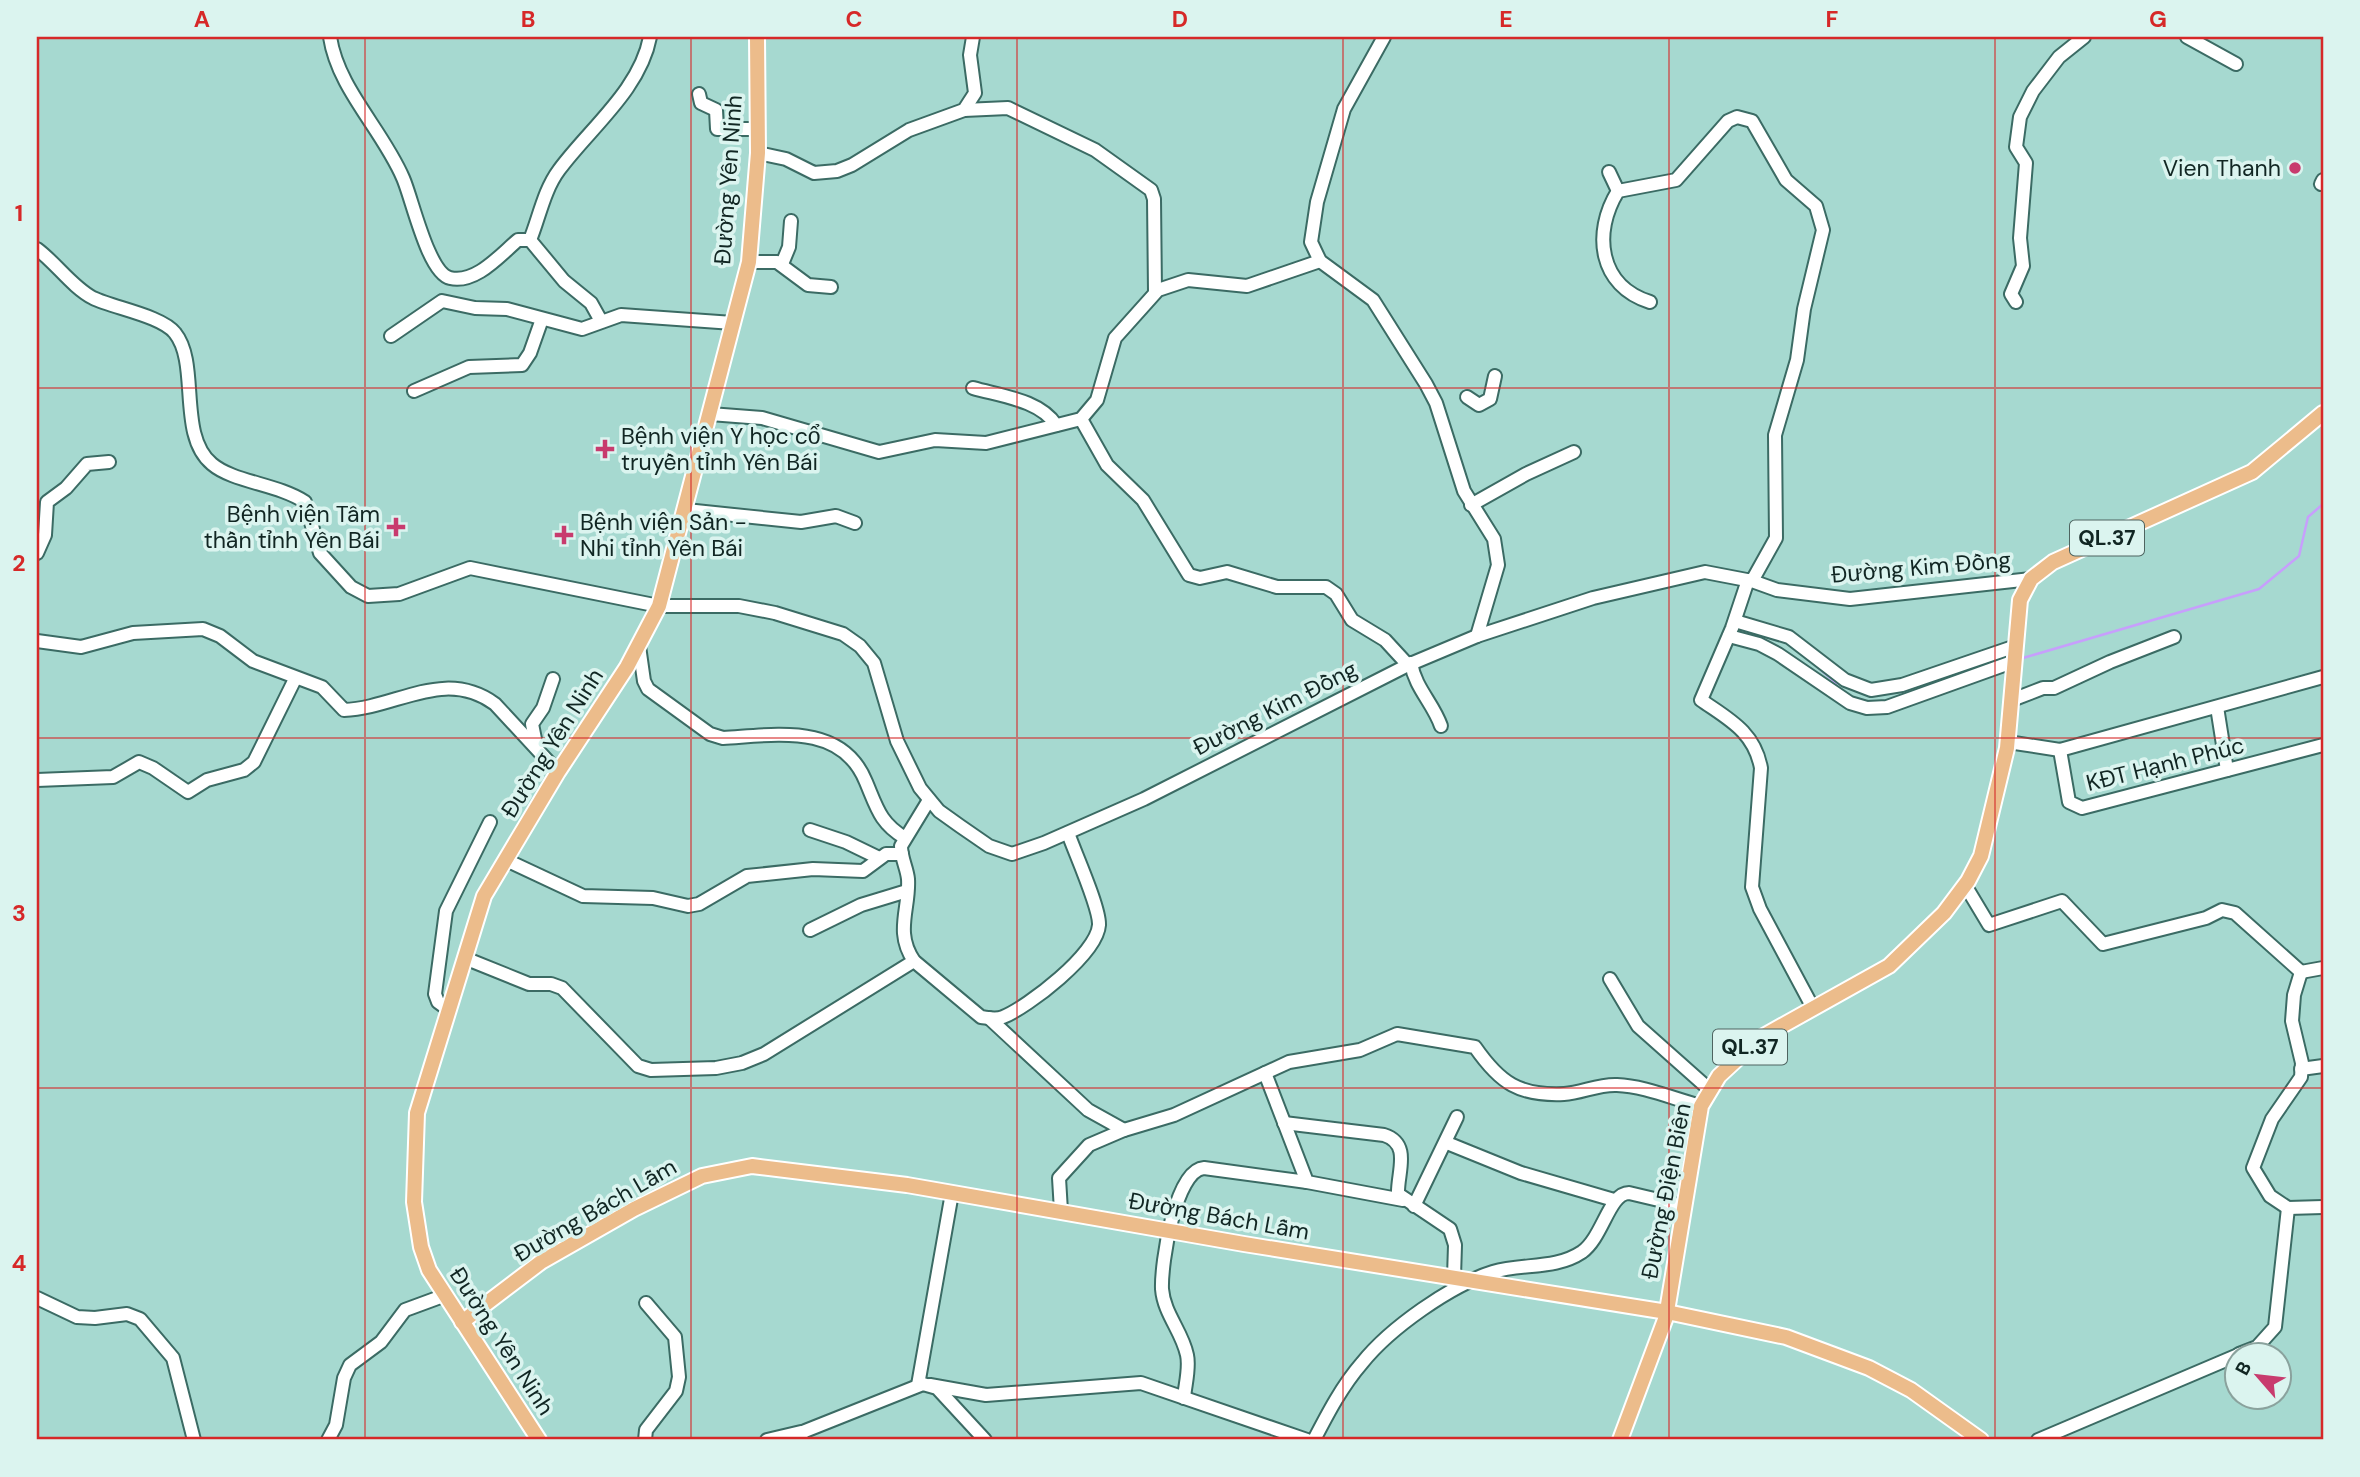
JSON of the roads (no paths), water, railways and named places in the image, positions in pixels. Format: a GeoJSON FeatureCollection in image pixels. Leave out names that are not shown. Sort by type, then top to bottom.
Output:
{"type":"FeatureCollection","features":[{"type":"Feature","properties":{"kind":"main road","name":"Đường Yên Ninh"},"geometry":{"type":"LineString","coordinates":[[538,1440],[524,1413],[443,1296],[429,1270],[417,1227],[414,1202],[416,1112],[467,959],[480,906],[558,772],[627,667],[659,606],[749,262],[758,153],[757,37]]}},
{"type":"Feature","properties":{"kind":"main road","name":"QL.37"},"geometry":{"type":"LineString","coordinates":[[2031,579],[2053,562],[2252,472],[2323,412]]}},
{"type":"Feature","properties":{"kind":"main road","name":"Đường Điện Biên"},"geometry":{"type":"LineString","coordinates":[[1620,1440],[1667,1312],[1700,1106],[1718,1076],[1759,1038],[1889,966],[1944,914],[1965,885],[1981,856],[2008,742],[2020,600],[2031,579]]}},
{"type":"Feature","properties":{"kind":"main road","name":"Đường Bách Lẫm"},"geometry":{"type":"LineString","coordinates":[[462,1322],[541,1262],[702,1176],[752,1166],[952,1192],[1170,1231],[1667,1312],[1786,1337],[1870,1368],[1911,1390],[1981,1440]]}},
{"type":"Feature","properties":{"kind":"street"},"geometry":{"type":"LineString","coordinates":[[330,37],[340,74],[391,149],[409,191],[420,230],[439,271],[454,278],[475,273],[518,240],[530,240]]}},
{"type":"Feature","properties":{"kind":"street"},"geometry":{"type":"LineString","coordinates":[[530,240],[551,183],[625,88],[645,55],[650,37]]}},
{"type":"Feature","properties":{"kind":"street"},"geometry":{"type":"LineString","coordinates":[[964,110],[975,93],[970,54],[974,37]]}},
{"type":"Feature","properties":{"kind":"street"},"geometry":{"type":"LineString","coordinates":[[1384,37],[1348,100],[1317,202],[1311,242],[1321,261],[1373,300],[1426,384],[1436,403],[1472,505],[1494,539],[1498,558],[1477,636]]}},
{"type":"Feature","properties":{"kind":"street"},"geometry":{"type":"LineString","coordinates":[[2016,302],[2011,294],[2022,267],[2020,238],[2026,163],[2016,147],[2020,117],[2028,87],[2084,37]]}},
{"type":"Feature","properties":{"kind":"street"},"geometry":{"type":"LineString","coordinates":[[2187,37],[2236,64]]}},
{"type":"Feature","properties":{"kind":"street"},"geometry":{"type":"LineString","coordinates":[[2209,49],[2216,37]]}},
{"type":"Feature","properties":{"kind":"street"},"geometry":{"type":"LineString","coordinates":[[699,94],[701,103],[716,110],[717,129],[758,129]]}},
{"type":"Feature","properties":{"kind":"street"},"geometry":{"type":"LineString","coordinates":[[758,153],[780,157],[814,173],[837,171],[852,166],[909,130],[964,110],[1008,108],[1095,150],[1151,190],[1154,199],[1155,292]]}},
{"type":"Feature","properties":{"kind":"street"},"geometry":{"type":"LineString","coordinates":[[1650,302],[1630,296],[1614,281],[1605,257],[1606,210],[1618,191],[1676,180],[1728,121],[1742,117],[1756,125],[1783,175],[1816,206],[1822,216],[1823,230],[1804,309],[1797,360],[1775,435],[1776,538],[1750,580],[1701,700],[1736,723],[1758,754],[1761,768],[1752,887],[1760,909],[1813,1008]]}},
{"type":"Feature","properties":{"kind":"street"},"geometry":{"type":"LineString","coordinates":[[1609,172],[1618,191]]}},
{"type":"Feature","properties":{"kind":"street"},"geometry":{"type":"LineString","coordinates":[[782,264],[789,247],[791,221]]}},
{"type":"Feature","properties":{"kind":"street"},"geometry":{"type":"LineString","coordinates":[[530,240],[564,281],[591,303],[601,321]]}},
{"type":"Feature","properties":{"kind":"street","name":"Đường Kim Đồng"},"geometry":{"type":"LineString","coordinates":[[37,249],[89,296],[165,325],[176,334],[183,354],[195,434],[203,454],[220,469],[277,487],[305,502],[320,553],[336,574],[359,593],[376,597],[399,594],[470,568],[659,606],[739,606],[796,619],[852,640],[874,663],[897,741],[911,774],[929,800],[939,811],[1000,852],[1019,853],[1144,799],[1410,664],[1477,636],[1593,598],[1705,572],[1750,580],[1777,590],[1850,599],[2031,579]]}},
{"type":"Feature","properties":{"kind":"street"},"geometry":{"type":"LineString","coordinates":[[710,414],[762,418],[879,452],[935,440],[986,443],[1081,419],[1097,400],[1115,338],[1155,292],[1172,283],[1188,280],[1230,286],[1254,285],[1321,261]]}},
{"type":"Feature","properties":{"kind":"street"},"geometry":{"type":"LineString","coordinates":[[749,262],[782,264],[808,285],[831,287]]}},
{"type":"Feature","properties":{"kind":"street"},"geometry":{"type":"LineString","coordinates":[[391,337],[442,302],[475,308],[498,307],[586,330],[601,321],[628,314],[733,323]]}},
{"type":"Feature","properties":{"kind":"street"},"geometry":{"type":"LineString","coordinates":[[414,391],[469,367],[522,365],[530,353],[542,319]]}},
{"type":"Feature","properties":{"kind":"street"},"geometry":{"type":"LineString","coordinates":[[1467,397],[1479,405],[1490,399],[1495,376]]}},
{"type":"Feature","properties":{"kind":"street"},"geometry":{"type":"LineString","coordinates":[[973,388],[1035,407],[1051,416],[1056,425]]}},
{"type":"Feature","properties":{"kind":"street"},"geometry":{"type":"LineString","coordinates":[[1081,419],[1107,465],[1139,495],[1189,575],[1200,578],[1227,572],[1277,587],[1326,587],[1336,594],[1352,620],[1385,640],[1410,664],[1413,677],[1441,726]]}},
{"type":"Feature","properties":{"kind":"street"},"geometry":{"type":"LineString","coordinates":[[1472,505],[1526,474],[1573,452]]}},
{"type":"Feature","properties":{"kind":"street"},"geometry":{"type":"LineString","coordinates":[[37,553],[45,535],[49,499],[66,488],[86,464],[109,462]]}},
{"type":"Feature","properties":{"kind":"street"},"geometry":{"type":"LineString","coordinates":[[686,510],[801,522],[836,516],[855,523]]}},
{"type":"Feature","properties":{"kind":"street"},"geometry":{"type":"LineString","coordinates":[[1735,621],[1789,637],[1845,680],[1871,690],[1902,685],[2015,654]]}},
{"type":"Feature","properties":{"kind":"street"},"geometry":{"type":"LineString","coordinates":[[37,641],[81,647],[133,633],[203,629],[220,636],[253,661],[322,687],[344,710],[435,687],[478,695],[499,707],[558,772]]}},
{"type":"Feature","properties":{"kind":"street"},"geometry":{"type":"LineString","coordinates":[[1729,636],[1765,646],[1850,703],[1867,708],[1887,707],[2015,654]]}},
{"type":"Feature","properties":{"kind":"street"},"geometry":{"type":"LineString","coordinates":[[2012,699],[2043,688],[2054,688],[2174,637]]}},
{"type":"Feature","properties":{"kind":"street"},"geometry":{"type":"LineString","coordinates":[[639,646],[646,687],[710,734],[723,738],[813,736],[833,743],[862,772],[882,820],[905,838]]}},
{"type":"Feature","properties":{"kind":"street","name":"KĐT Hạnh Phúc"},"geometry":{"type":"LineString","coordinates":[[2008,742],[2060,750],[2323,677]]}},
{"type":"Feature","properties":{"kind":"street"},"geometry":{"type":"LineString","coordinates":[[37,780],[113,777],[139,762],[153,768],[188,792],[206,780],[237,773],[261,754],[269,728],[295,679]]}},
{"type":"Feature","properties":{"kind":"street"},"geometry":{"type":"LineString","coordinates":[[539,751],[532,724],[543,708],[553,679]]}},
{"type":"Feature","properties":{"kind":"street"},"geometry":{"type":"LineString","coordinates":[[2217,707],[2227,770]]}},
{"type":"Feature","properties":{"kind":"street","name":"KĐT Hạnh Phúc"},"geometry":{"type":"LineString","coordinates":[[2060,750],[2069,802],[2082,808],[2323,745]]}},
{"type":"Feature","properties":{"kind":"street"},"geometry":{"type":"LineString","coordinates":[[929,800],[905,838],[902,854],[908,877],[903,922],[908,951],[914,961],[971,1010],[989,1018],[1088,1110],[1124,1130]]}},
{"type":"Feature","properties":{"kind":"street"},"geometry":{"type":"LineString","coordinates":[[449,1010],[438,1003],[435,994],[444,918],[490,822]]}},
{"type":"Feature","properties":{"kind":"street"},"geometry":{"type":"LineString","coordinates":[[810,830],[846,842],[879,858]]}},
{"type":"Feature","properties":{"kind":"street"},"geometry":{"type":"LineString","coordinates":[[989,1018],[1005,1016],[1068,971],[1085,953],[1099,925],[1068,833]]}},
{"type":"Feature","properties":{"kind":"street"},"geometry":{"type":"LineString","coordinates":[[506,860],[583,896],[653,898],[691,906],[747,876],[813,869],[863,871],[886,854],[902,854]]}},
{"type":"Feature","properties":{"kind":"street"},"geometry":{"type":"LineString","coordinates":[[1965,885],[1989,925],[2062,901],[2103,944],[2206,918],[2222,910],[2235,913],[2301,972]]}},
{"type":"Feature","properties":{"kind":"street"},"geometry":{"type":"LineString","coordinates":[[810,930],[861,905],[907,891]]}},
{"type":"Feature","properties":{"kind":"street"},"geometry":{"type":"LineString","coordinates":[[467,959],[529,984],[551,984],[565,990],[630,1060],[651,1070],[716,1068],[752,1059],[914,961]]}},
{"type":"Feature","properties":{"kind":"street"},"geometry":{"type":"LineString","coordinates":[[2301,972],[2323,968]]}},
{"type":"Feature","properties":{"kind":"street"},"geometry":{"type":"LineString","coordinates":[[2301,972],[2294,995],[2292,1021],[2301,1077],[2272,1119],[2253,1168],[2270,1196],[2288,1208],[2323,1207]]}},
{"type":"Feature","properties":{"kind":"street"},"geometry":{"type":"LineString","coordinates":[[1610,979],[1638,1026],[1710,1090]]}},
{"type":"Feature","properties":{"kind":"street"},"geometry":{"type":"LineString","coordinates":[[1061,1211],[1059,1178],[1089,1145],[1124,1130],[1174,1115],[1289,1062],[1360,1050],[1397,1034],[1475,1047],[1486,1063],[1514,1089],[1565,1094],[1601,1086],[1622,1086],[1700,1106]]}},
{"type":"Feature","properties":{"kind":"street"},"geometry":{"type":"LineString","coordinates":[[2301,1069],[2323,1066]]}},
{"type":"Feature","properties":{"kind":"street"},"geometry":{"type":"LineString","coordinates":[[1265,1073],[1307,1182]]}},
{"type":"Feature","properties":{"kind":"street"},"geometry":{"type":"LineString","coordinates":[[1409,1203],[1447,1143],[1457,1118]]}},
{"type":"Feature","properties":{"kind":"street"},"geometry":{"type":"LineString","coordinates":[[1284,1123],[1390,1136],[1401,1149],[1397,1190],[1409,1203],[1450,1229],[1455,1245],[1454,1277]]}},
{"type":"Feature","properties":{"kind":"street"},"geometry":{"type":"LineString","coordinates":[[1447,1143],[1521,1173],[1614,1200]]}},
{"type":"Feature","properties":{"kind":"street"},"geometry":{"type":"LineString","coordinates":[[1184,1398],[1187,1354],[1168,1315],[1162,1287],[1170,1231],[1180,1191],[1195,1169],[1307,1182],[1409,1203]]}},
{"type":"Feature","properties":{"kind":"street"},"geometry":{"type":"LineString","coordinates":[[924,1385],[952,1192]]}},
{"type":"Feature","properties":{"kind":"street"},"geometry":{"type":"LineString","coordinates":[[1314,1440],[1337,1398],[1364,1360],[1443,1296],[1496,1271],[1549,1265],[1574,1256],[1599,1234],[1614,1200],[1626,1192],[1684,1206]]}},
{"type":"Feature","properties":{"kind":"street"},"geometry":{"type":"LineString","coordinates":[[2263,1340],[2275,1327],[2288,1208]]}},
{"type":"Feature","properties":{"kind":"street"},"geometry":{"type":"LineString","coordinates":[[328,1440],[336,1425],[344,1378],[350,1365],[382,1342],[405,1310],[443,1296]]}},
{"type":"Feature","properties":{"kind":"street"},"geometry":{"type":"LineString","coordinates":[[37,1298],[77,1317],[127,1314],[140,1319],[173,1358],[194,1440]]}},
{"type":"Feature","properties":{"kind":"street"},"geometry":{"type":"LineString","coordinates":[[645,1440],[646,1430],[676,1391],[679,1377],[675,1337],[646,1303]]}},
{"type":"Feature","properties":{"kind":"street"},"geometry":{"type":"LineString","coordinates":[[2038,1440],[2224,1361]]}},
{"type":"Feature","properties":{"kind":"street"},"geometry":{"type":"LineString","coordinates":[[766,1440],[805,1431],[924,1385],[986,1395],[1141,1383],[1307,1440]]}},
{"type":"Feature","properties":{"kind":"street"},"geometry":{"type":"LineString","coordinates":[[924,1385],[985,1440]]}},
{"type":"Feature","properties":{"kind":"street"},"geometry":{"type":"LineString","coordinates":[[792,1440],[805,1431]]}},
{"type":"Feature","properties":{"kind":"waterway"},"geometry":{"type":"LineString","coordinates":[[2023,658],[2259,589],[2299,556],[2308,517],[2323,504]]}},
{"type":"Feature","properties":{"kind":"waterway"},"geometry":{"type":"LineString","coordinates":[[1812,662],[1835,682],[1866,694]]}},
{"type":"Feature","properties":{"kind":"waterway"},"geometry":{"type":"LineString","coordinates":[[1939,678],[1970,671]]}},
{"type":"Feature","properties":{"kind":"waterway"},"geometry":{"type":"LineString","coordinates":[[1876,695],[1893,693]]}},
{"type":"Feature","properties":{"kind":"place","name":"Vien Thanh"},"geometry":{"type":"Point","coordinates":[2295,168]}},
{"type":"Feature","properties":{"kind":"place","name":"Bệnh viện Y học cổ truyền tỉnh Yên Bái"},"geometry":{"type":"Point","coordinates":[605,449]}},
{"type":"Feature","properties":{"kind":"place","name":"Bệnh viện Tâm thần tỉnh Yên Bái"},"geometry":{"type":"Point","coordinates":[396,527]}},
{"type":"Feature","properties":{"kind":"place","name":"Bệnh viện Sản - Nhi tỉnh Yên Bái"},"geometry":{"type":"Point","coordinates":[564,535]}}]}
